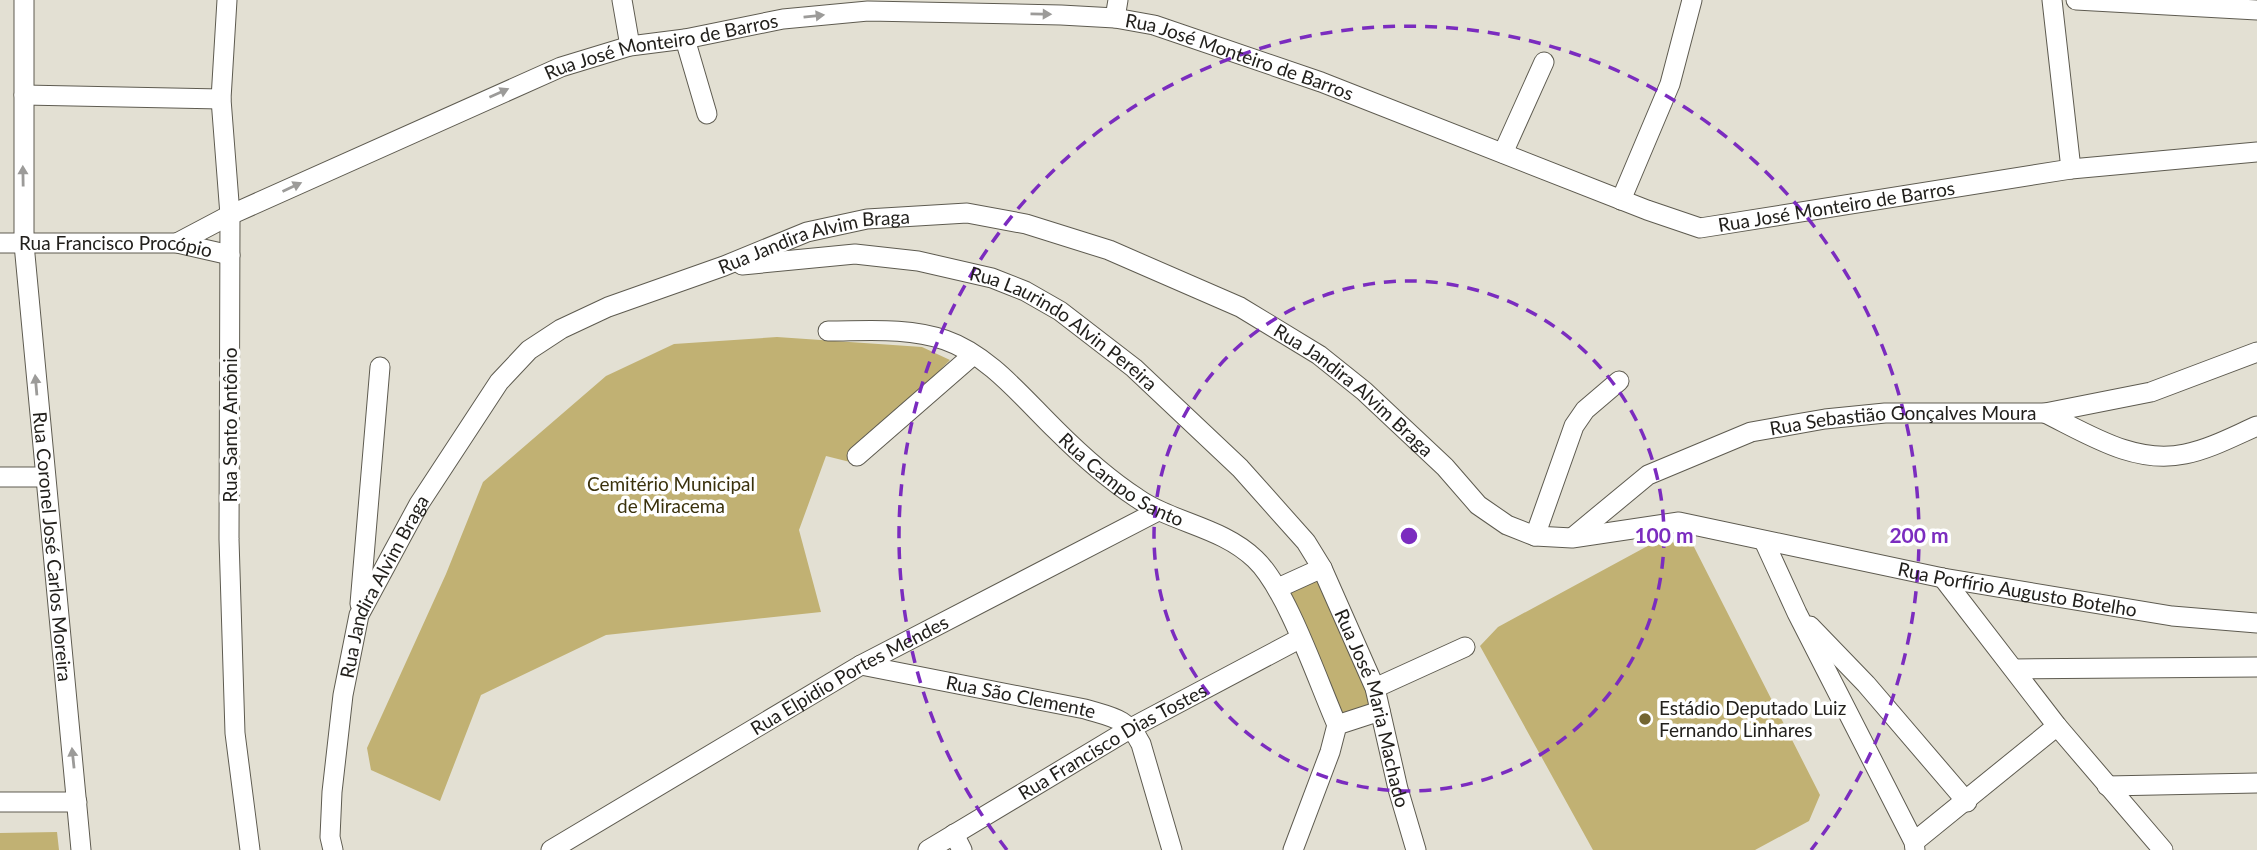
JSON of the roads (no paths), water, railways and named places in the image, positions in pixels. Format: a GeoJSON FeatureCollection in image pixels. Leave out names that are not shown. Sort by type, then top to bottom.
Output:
{"type":"FeatureCollection","features":[{"type":"Feature","properties":{"kind":"street","name":"Rua Coronel José Carlos Moreira"},"geometry":{"type":"LineString","coordinates":[[24,0],[24,244],[43,477],[81,850]]}},
{"type":"Feature","properties":{"kind":"street","name":"Rua Santo Antônio"},"geometry":{"type":"LineString","coordinates":[[227,0],[221,99],[230,215],[229,539],[235,733],[250,850]]}},
{"type":"Feature","properties":{"kind":"street"},"geometry":{"type":"LineString","coordinates":[[622,0],[630,46]]}},
{"type":"Feature","properties":{"kind":"street"},"geometry":{"type":"LineString","coordinates":[[1621,200],[1670,84],[1692,0]]}},
{"type":"Feature","properties":{"kind":"street"},"geometry":{"type":"LineString","coordinates":[[2052,0],[2071,169]]}},
{"type":"Feature","properties":{"kind":"street"},"geometry":{"type":"LineString","coordinates":[[2076,0],[2257,10]]}},
{"type":"Feature","properties":{"kind":"street","name":"Rua José Monteiro de Barros"},"geometry":{"type":"LineString","coordinates":[[177,243],[230,215],[561,67],[630,46],[685,39],[783,19],[868,10],[1117,9],[1154,25],[1321,82],[1621,200],[1700,228],[2071,169],[2257,152]]}},
{"type":"Feature","properties":{"kind":"street"},"geometry":{"type":"LineString","coordinates":[[685,39],[707,114]]}},
{"type":"Feature","properties":{"kind":"street"},"geometry":{"type":"LineString","coordinates":[[1503,153],[1544,62]]}},
{"type":"Feature","properties":{"kind":"street"},"geometry":{"type":"LineString","coordinates":[[24,95],[221,99]]}},
{"type":"Feature","properties":{"kind":"street","name":"Rua Jandira Alvim Braga"},"geometry":{"type":"LineString","coordinates":[[333,850],[330,837],[332,793],[344,695],[359,615],[419,504],[499,382],[529,350],[561,329],[608,307],[724,266],[807,232],[867,219],[967,213],[1026,224],[1109,250],[1240,307],[1319,355],[1398,420],[1478,505],[1507,525],[1535,536],[1573,538]]}},
{"type":"Feature","properties":{"kind":"street","name":"Rua Francisco Procópio"},"geometry":{"type":"LineString","coordinates":[[0,243],[177,243],[230,255]]}},
{"type":"Feature","properties":{"kind":"street","name":"Rua Laurindo Alvin Pereira"},"geometry":{"type":"LineString","coordinates":[[724,266],[855,254],[883,256],[992,278],[1025,290],[1071,319],[1134,368],[1256,485],[1306,542],[1322,568]]}},
{"type":"Feature","properties":{"kind":"street","name":"Rua Campo Santo"},"geometry":{"type":"LineString","coordinates":[[828,331],[914,333],[946,340],[973,355],[1012,386],[1057,431],[1116,483],[1158,511],[1186,520],[1255,558],[1278,588],[1337,725]]}},
{"type":"Feature","properties":{"kind":"street","name":"Rua Sebastião Gonçalves Moura"},"geometry":{"type":"LineString","coordinates":[[1573,538],[1647,475],[1751,432],[1825,419],[1885,413],[2045,413],[2151,392],[2257,352]]}},
{"type":"Feature","properties":{"kind":"street"},"geometry":{"type":"LineString","coordinates":[[857,456],[973,355]]}},
{"type":"Feature","properties":{"kind":"street"},"geometry":{"type":"LineString","coordinates":[[359,615],[380,367]]}},
{"type":"Feature","properties":{"kind":"street"},"geometry":{"type":"LineString","coordinates":[[1535,536],[1574,426],[1585,410],[1619,381]]}},
{"type":"Feature","properties":{"kind":"street"},"geometry":{"type":"LineString","coordinates":[[2045,413],[2107,443],[2135,453],[2165,456],[2185,454],[2257,426]]}},
{"type":"Feature","properties":{"kind":"street"},"geometry":{"type":"LineString","coordinates":[[0,477],[43,477]]}},
{"type":"Feature","properties":{"kind":"street","name":"Rua Elpidio Portes Mendes"},"geometry":{"type":"LineString","coordinates":[[551,850],[861,665],[1158,511]]}},
{"type":"Feature","properties":{"kind":"street","name":"Rua Porfírio Augusto Botelho"},"geometry":{"type":"LineString","coordinates":[[1573,538],[1679,522],[1943,578],[2172,616],[2257,623]]}},
{"type":"Feature","properties":{"kind":"street"},"geometry":{"type":"LineString","coordinates":[[1764,541],[1797,613],[1915,846],[2057,726]]}},
{"type":"Feature","properties":{"kind":"street"},"geometry":{"type":"LineString","coordinates":[[1278,588],[1322,568]]}},
{"type":"Feature","properties":{"kind":"street","name":"Rua José Maria Machado"},"geometry":{"type":"LineString","coordinates":[[1322,568],[1375,688],[1416,850]]}},
{"type":"Feature","properties":{"kind":"street"},"geometry":{"type":"LineString","coordinates":[[1943,578],[2057,726],[2163,850]]}},
{"type":"Feature","properties":{"kind":"street"},"geometry":{"type":"LineString","coordinates":[[1797,613],[1875,694],[1967,802]]}},
{"type":"Feature","properties":{"kind":"street","name":"Rua Francisco Dias Tostes"},"geometry":{"type":"LineString","coordinates":[[928,850],[958,842],[1133,727],[1299,639]]}},
{"type":"Feature","properties":{"kind":"street"},"geometry":{"type":"LineString","coordinates":[[1375,688],[1465,647]]}},
{"type":"Feature","properties":{"kind":"street","name":"Rua São Clemente"},"geometry":{"type":"LineString","coordinates":[[861,665],[1084,709],[1133,727]]}},
{"type":"Feature","properties":{"kind":"street"},"geometry":{"type":"LineString","coordinates":[[2014,669],[2257,667]]}},
{"type":"Feature","properties":{"kind":"street"},"geometry":{"type":"LineString","coordinates":[[1293,850],[1330,752],[1337,725],[1380,711]]}},
{"type":"Feature","properties":{"kind":"street"},"geometry":{"type":"LineString","coordinates":[[1133,727],[1141,744],[1172,850]]}},
{"type":"Feature","properties":{"kind":"street"},"geometry":{"type":"LineString","coordinates":[[2107,786],[2257,783]]}},
{"type":"Feature","properties":{"kind":"street"},"geometry":{"type":"LineString","coordinates":[[0,803],[78,802]]}},
{"type":"Feature","properties":{"kind":"place","name":"Estádio Deputado Luiz Fernando Linhares"},"geometry":{"type":"Point","coordinates":[1645,719]}},
{"type":"Feature","properties":{"kind":"park label","name":"Cemitério Municipal de Miracema"},"geometry":{"type":"Point","coordinates":[671,495]}}]}
